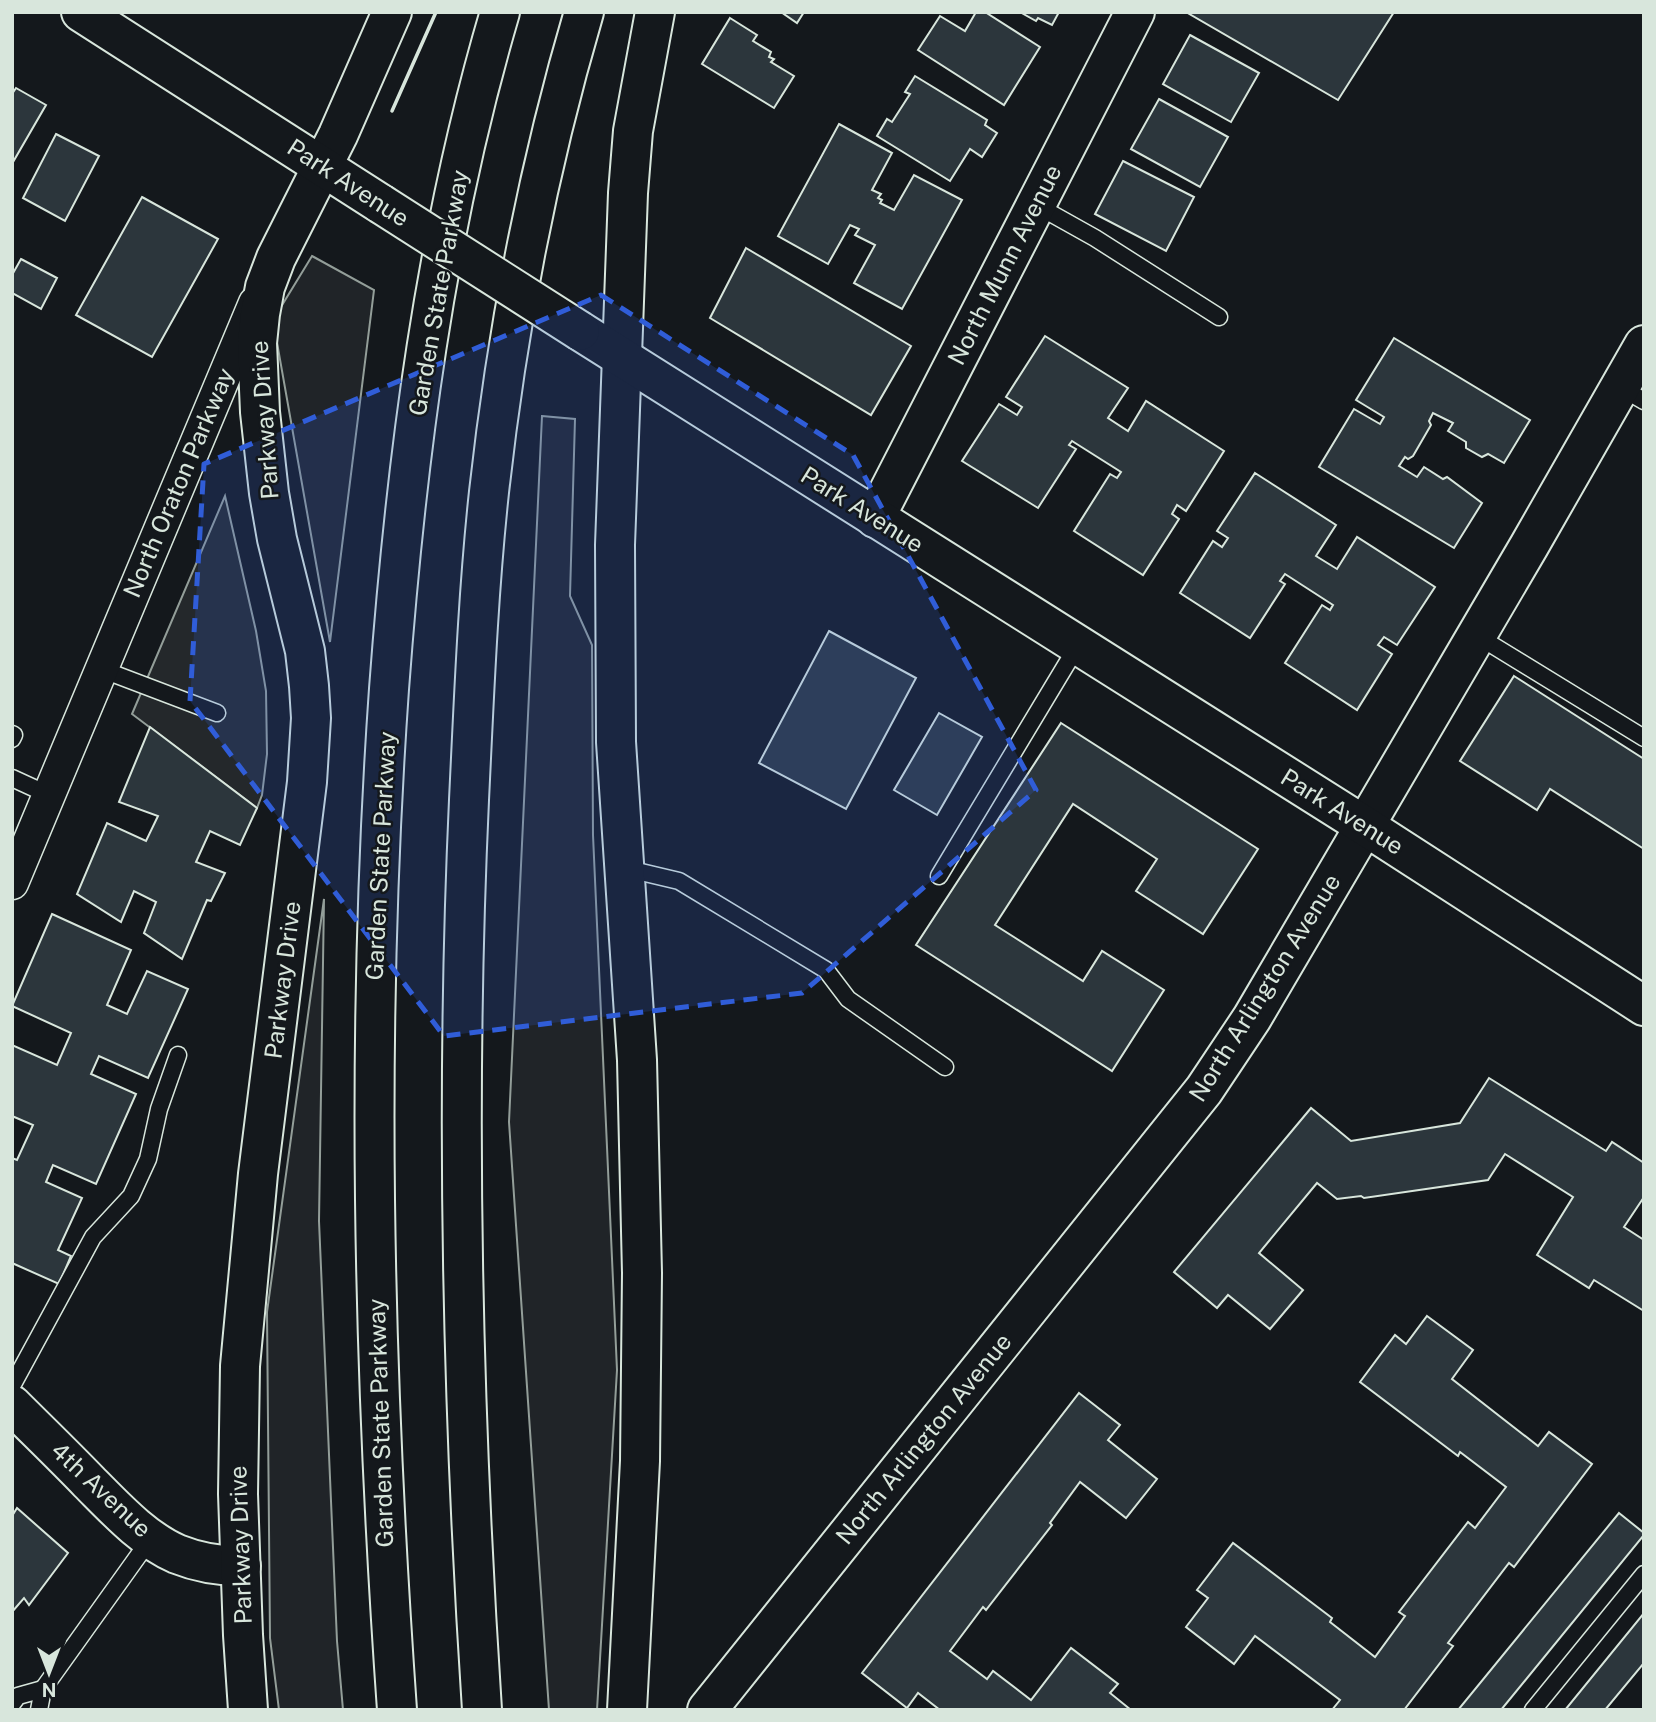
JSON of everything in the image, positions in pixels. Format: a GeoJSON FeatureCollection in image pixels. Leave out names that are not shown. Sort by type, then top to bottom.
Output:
{"type":"FeatureCollection","features":[{"type":"Feature","properties":{"kind":"main road","name":"Park Avenue"},"geometry":{"type":"LineString","coordinates":[[81,12],[621,357],[1365,826],[1644,1006]]}},
{"type":"Feature","properties":{"kind":"main road","name":"North Oraton Parkway"},"geometry":{"type":"LineString","coordinates":[[276,258],[323,167],[392,12]]}},
{"type":"Feature","properties":{"kind":"main road","name":"Garden State Parkway"},"geometry":{"type":"LineString","coordinates":[[397,1710],[380,1433],[374,1232],[375,990],[384,761],[400,546],[424,356],[471,120],[500,12]]}},
{"type":"Feature","properties":{"kind":"main road"},"geometry":{"type":"LineString","coordinates":[[482,1710],[468,1479],[460,1192],[463,955],[477,644],[489,491],[510,344],[540,187],[584,12]]}},
{"type":"Feature","properties":{"kind":"main road"},"geometry":{"type":"LineString","coordinates":[[627,1710],[640,1461],[642,1273],[636,1060],[616,742],[615,545],[621,357],[633,131],[656,12]]}},
{"type":"Feature","properties":{"kind":"main road","name":"North Munn Avenue"},"geometry":{"type":"LineString","coordinates":[[875,518],[1135,12]]}},
{"type":"Feature","properties":{"kind":"main road","name":"Parkway Drive"},"geometry":{"type":"LineString","coordinates":[[248,1710],[238,1433],[245,1303],[307,782],[311,719],[305,651],[277,539],[260,412],[257,343],[260,314],[265,287],[276,258]]}},
{"type":"Feature","properties":{"kind":"main road","name":"North Arlington Avenue"},"geometry":{"type":"LineString","coordinates":[[707,1710],[1204,1090],[1252,1018],[1476,635],[1632,394],[1644,345]]}},
{"type":"Feature","properties":{"kind":"main road","name":"4th Avenue"},"geometry":{"type":"LineString","coordinates":[[12,1405],[103,1496],[151,1538],[176,1553],[195,1560],[241,1566]]}},
{"type":"Feature","properties":{"kind":"street","name":"North Oraton Parkway"},"geometry":{"type":"LineString","coordinates":[[12,883],[231,358],[276,258]]}},
{"type":"Feature","properties":{"kind":"lane"},"geometry":{"type":"LineString","coordinates":[[1036,205],[1095,238],[1219,317]]}},
{"type":"Feature","properties":{"kind":"lane"},"geometry":{"type":"LineString","coordinates":[[1476,635],[1644,738]]}},
{"type":"Feature","properties":{"kind":"lane"},"geometry":{"type":"LineString","coordinates":[[939,876],[1078,645]]}},
{"type":"Feature","properties":{"kind":"lane"},"geometry":{"type":"LineString","coordinates":[[101,669],[217,713]]}},
{"type":"Feature","properties":{"kind":"lane"},"geometry":{"type":"LineString","coordinates":[[12,734],[12,739]]}},
{"type":"Feature","properties":{"kind":"lane"},"geometry":{"type":"LineString","coordinates":[[12,778],[49,795]]}},
{"type":"Feature","properties":{"kind":"lane"},"geometry":{"type":"LineString","coordinates":[[624,867],[679,881],[826,970],[848,999],[945,1067]]}},
{"type":"Feature","properties":{"kind":"lane"},"geometry":{"type":"LineString","coordinates":[[12,1386],[93,1237],[131,1196],[148,1159],[159,1109],[178,1055]]}},
{"type":"Feature","properties":{"kind":"lane"},"geometry":{"type":"LineString","coordinates":[[39,1710],[43,1689],[151,1538]]}},
{"type":"Feature","properties":{"kind":"lane"},"geometry":{"type":"LineString","coordinates":[[1533,1710],[1644,1573]]}},
{"type":"Feature","properties":{"kind":"lane"},"geometry":{"type":"LineString","coordinates":[[12,1704],[18,1696],[43,1689]]}},
{"type":"Feature","properties":{"kind":"highlighted area"},"geometry":{"type":"Polygon","coordinates":[[[601,295],[853,455],[1036,790],[802,993],[444,1036],[190,701],[204,464],[601,295]]]}},
{"type":"Feature","properties":{"kind":"shaded area"},"geometry":{"type":"Polygon","coordinates":[[[312,256],[374,290],[330,642],[273,320],[312,256]]]}},
{"type":"Feature","properties":{"kind":"shaded area"},"geometry":{"type":"Polygon","coordinates":[[[542,416],[575,419],[570,596],[592,645],[593,835],[617,1370],[597,1710],[549,1710],[509,1122],[542,416]]]}},
{"type":"Feature","properties":{"kind":"shaded area"},"geometry":{"type":"Polygon","coordinates":[[[225,496],[256,631],[266,691],[267,754],[262,795],[257,808],[132,714],[225,496]]]}},
{"type":"Feature","properties":{"kind":"shaded area"},"geometry":{"type":"Polygon","coordinates":[[[324,899],[319,1221],[337,1641],[343,1710],[279,1710],[270,1638],[267,1312],[324,899]]]}},
{"type":"Feature","properties":{"kind":"building"},"geometry":{"type":"Polygon","coordinates":[[[781,12],[804,12],[797,23],[781,12]]]}},
{"type":"Feature","properties":{"kind":"building"},"geometry":{"type":"Polygon","coordinates":[[[976,12],[985,12],[1040,47],[1004,105],[918,50],[940,16],[965,31],[976,12]]]}},
{"type":"Feature","properties":{"kind":"building"},"geometry":{"type":"Polygon","coordinates":[[[1020,12],[1059,12],[1052,25],[1038,18],[1036,21],[1020,12]]]}},
{"type":"Feature","properties":{"kind":"building"},"geometry":{"type":"Polygon","coordinates":[[[1186,12],[1394,12],[1338,100],[1186,12]]]}},
{"type":"Feature","properties":{"kind":"building"},"geometry":{"type":"Polygon","coordinates":[[[730,18],[757,35],[753,41],[771,52],[769,57],[774,59],[771,62],[794,76],[774,108],[702,64],[730,18]]]}},
{"type":"Feature","properties":{"kind":"building"},"geometry":{"type":"Polygon","coordinates":[[[1190,35],[1259,73],[1231,122],[1163,84],[1190,35]]]}},
{"type":"Feature","properties":{"kind":"building"},"geometry":{"type":"Polygon","coordinates":[[[915,76],[987,120],[985,125],[997,133],[982,157],[970,149],[950,181],[877,136],[887,119],[892,122],[910,94],[905,92],[915,76]]]}},
{"type":"Feature","properties":{"kind":"building"},"geometry":{"type":"Polygon","coordinates":[[[16,88],[46,105],[13,162],[12,94],[16,88]]]}},
{"type":"Feature","properties":{"kind":"building"},"geometry":{"type":"Polygon","coordinates":[[[1159,99],[1228,137],[1200,187],[1131,149],[1159,99]]]}},
{"type":"Feature","properties":{"kind":"building"},"geometry":{"type":"Polygon","coordinates":[[[839,124],[892,153],[872,190],[881,194],[878,198],[882,200],[880,203],[894,210],[914,175],[962,200],[902,309],[854,283],[875,245],[855,235],[859,229],[850,225],[828,264],[778,236],[839,124]]]}},
{"type":"Feature","properties":{"kind":"building"},"geometry":{"type":"Polygon","coordinates":[[[56,134],[99,156],[65,221],[23,198],[56,134]]]}},
{"type":"Feature","properties":{"kind":"building"},"geometry":{"type":"Polygon","coordinates":[[[1123,161],[1194,197],[1166,251],[1095,214],[1123,161]]]}},
{"type":"Feature","properties":{"kind":"building"},"geometry":{"type":"Polygon","coordinates":[[[142,197],[218,239],[152,357],[76,315],[142,197]]]}},
{"type":"Feature","properties":{"kind":"building"},"geometry":{"type":"Polygon","coordinates":[[[746,248],[911,346],[871,415],[710,318],[746,248]]]}},
{"type":"Feature","properties":{"kind":"building"},"geometry":{"type":"Polygon","coordinates":[[[21,259],[57,278],[41,309],[12,293],[12,275],[21,259]]]}},
{"type":"Feature","properties":{"kind":"building"},"geometry":{"type":"Polygon","coordinates":[[[1045,336],[1128,388],[1108,418],[1128,431],[1146,401],[1224,451],[1186,511],[1177,505],[1172,514],[1179,519],[1143,575],[1074,531],[1110,474],[1117,478],[1121,472],[1072,441],[1069,445],[1076,449],[1038,508],[962,461],[999,404],[1017,415],[1022,407],[1006,397],[1045,336]]]}},
{"type":"Feature","properties":{"kind":"building"},"geometry":{"type":"Polygon","coordinates":[[[1394,338],[1530,420],[1504,463],[1488,454],[1482,457],[1466,448],[1466,442],[1448,431],[1453,423],[1433,413],[1429,421],[1431,425],[1413,456],[1408,459],[1405,457],[1399,466],[1417,477],[1424,467],[1443,479],[1447,477],[1482,503],[1454,548],[1319,467],[1354,409],[1380,424],[1384,417],[1356,400],[1394,338]]]}},
{"type":"Feature","properties":{"kind":"building"},"geometry":{"type":"Polygon","coordinates":[[[1255,473],[1336,525],[1316,556],[1337,569],[1357,537],[1435,587],[1397,645],[1384,637],[1378,645],[1392,654],[1357,710],[1285,663],[1322,605],[1330,610],[1333,605],[1285,574],[1280,581],[1285,584],[1250,638],[1180,593],[1213,541],[1222,547],[1228,538],[1217,531],[1255,473]]]}},
{"type":"Feature","properties":{"kind":"building"},"geometry":{"type":"Polygon","coordinates":[[[829,631],[916,678],[846,809],[759,763],[829,631]]]}},
{"type":"Feature","properties":{"kind":"building"},"geometry":{"type":"Polygon","coordinates":[[[1514,676],[1644,759],[1644,849],[1550,789],[1537,810],[1460,761],[1514,676]]]}},
{"type":"Feature","properties":{"kind":"building"},"geometry":{"type":"Polygon","coordinates":[[[939,713],[982,737],[937,815],[894,790],[939,713]]]}},
{"type":"Feature","properties":{"kind":"building"},"geometry":{"type":"Polygon","coordinates":[[[1061,723],[1258,849],[1203,934],[1136,891],[1157,859],[1073,804],[995,925],[1083,981],[1102,951],[1164,990],[1112,1071],[916,945],[1061,723]]]}},
{"type":"Feature","properties":{"kind":"building"},"geometry":{"type":"Polygon","coordinates":[[[150,727],[257,808],[240,845],[210,831],[196,862],[225,873],[211,901],[207,900],[182,959],[144,933],[156,902],[134,891],[121,922],[77,894],[107,823],[146,841],[158,816],[119,802],[150,727]]]}},
{"type":"Feature","properties":{"kind":"building"},"geometry":{"type":"Polygon","coordinates":[[[52,914],[131,950],[107,1005],[127,1014],[147,971],[188,989],[148,1078],[99,1056],[91,1074],[136,1094],[96,1184],[53,1165],[46,1182],[82,1198],[58,1250],[71,1256],[59,1284],[12,1263],[12,1158],[17,1160],[33,1125],[12,1116],[12,1045],[57,1065],[71,1033],[12,1006],[52,914]]]}},
{"type":"Feature","properties":{"kind":"building"},"geometry":{"type":"Polygon","coordinates":[[[1489,1078],[1606,1151],[1612,1142],[1644,1163],[1644,1197],[1624,1227],[1644,1240],[1644,1311],[1594,1280],[1589,1288],[1537,1255],[1573,1197],[1505,1154],[1488,1180],[1364,1198],[1361,1196],[1337,1199],[1317,1183],[1259,1253],[1303,1290],[1270,1329],[1228,1295],[1217,1308],[1174,1272],[1311,1108],[1351,1141],[1460,1123],[1489,1078]]]}},
{"type":"Feature","properties":{"kind":"building"},"geometry":{"type":"Polygon","coordinates":[[[1427,1316],[1473,1350],[1452,1379],[1538,1446],[1549,1432],[1592,1464],[1514,1567],[1509,1563],[1448,1643],[1453,1646],[1404,1710],[1332,1710],[1340,1700],[1255,1636],[1234,1664],[1186,1627],[1208,1598],[1197,1590],[1233,1543],[1332,1618],[1330,1622],[1375,1657],[1405,1616],[1399,1612],[1468,1522],[1475,1528],[1506,1487],[1460,1452],[1458,1456],[1360,1382],[1395,1335],[1406,1344],[1427,1316]]]}},
{"type":"Feature","properties":{"kind":"building"},"geometry":{"type":"Polygon","coordinates":[[[1079,1393],[1120,1425],[1108,1440],[1157,1479],[1126,1518],[1080,1482],[1050,1523],[1052,1525],[986,1610],[983,1607],[950,1651],[987,1679],[993,1671],[1031,1700],[1071,1648],[1118,1684],[1110,1693],[1131,1710],[940,1710],[918,1693],[907,1708],[862,1673],[1079,1393]]]}},
{"type":"Feature","properties":{"kind":"building"},"geometry":{"type":"Polygon","coordinates":[[[17,1508],[68,1553],[29,1605],[24,1598],[12,1612],[12,1516],[17,1508]]]}},
{"type":"Feature","properties":{"kind":"building"},"geometry":{"type":"Polygon","coordinates":[[[1619,1513],[1644,1535],[1501,1710],[1458,1710],[1619,1513]]]}},
{"type":"Feature","properties":{"kind":"building"},"geometry":{"type":"Polygon","coordinates":[[[1644,1613],[1644,1663],[1605,1710],[1565,1710],[1644,1613]]]}},
{"type":"Feature","properties":{"kind":"wall"},"geometry":{"type":"LineString","coordinates":[[392,111],[436,12]]}}]}
